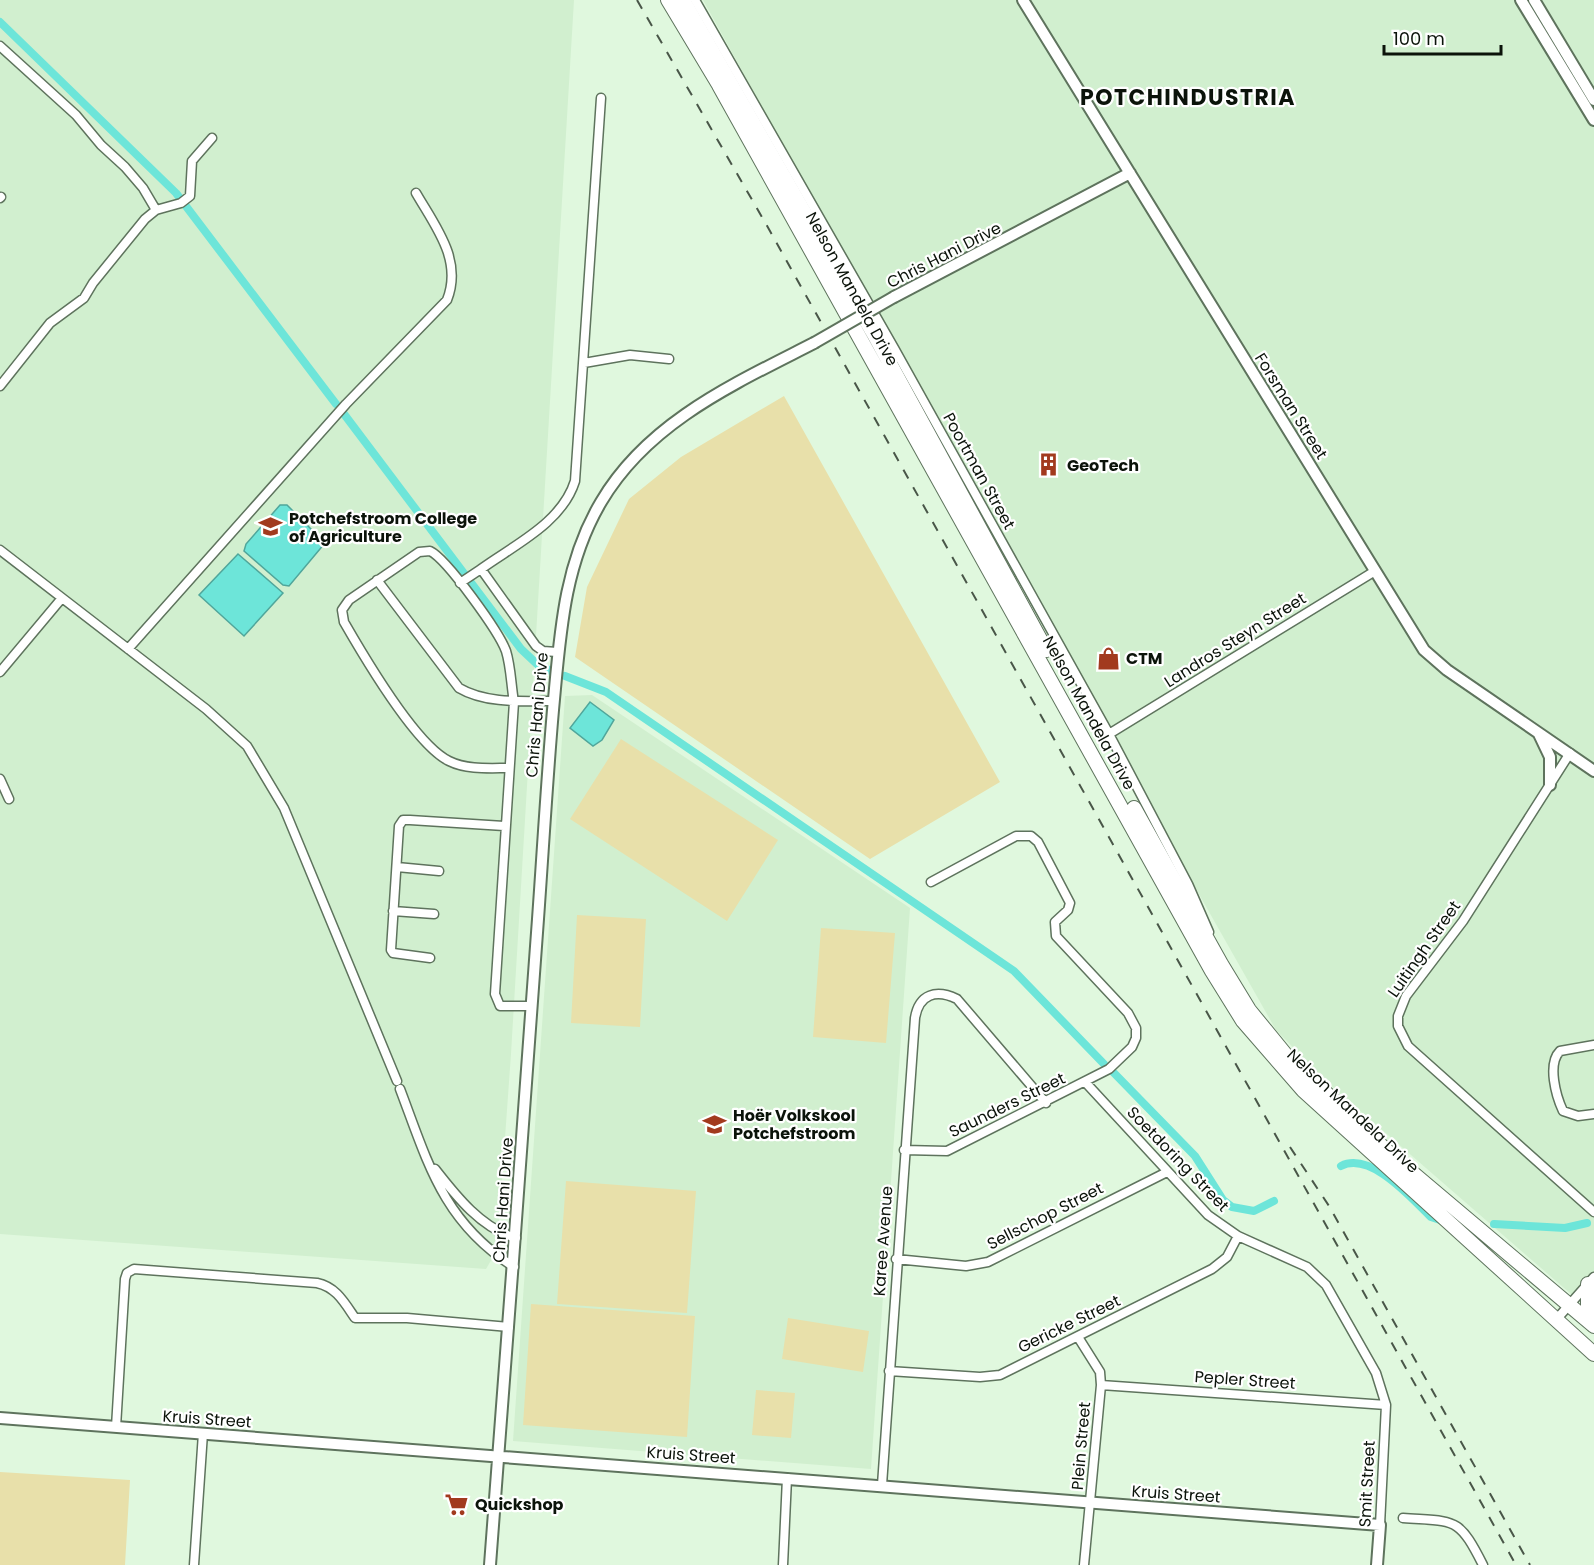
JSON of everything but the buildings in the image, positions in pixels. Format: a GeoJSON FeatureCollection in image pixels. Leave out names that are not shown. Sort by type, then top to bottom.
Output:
{"type":"FeatureCollection","features":[{"type":"Feature","properties":{"kind":"highway","name":"Nelson Mandela Drive"},"geometry":{"type":"LineString","coordinates":[[668,0],[765,167],[1206,961],[1243,1020],[1303,1090],[1594,1354]]}},
{"type":"Feature","properties":{"kind":"highway","name":"Nelson Mandela Drive"},"geometry":{"type":"LineString","coordinates":[[683,0],[875,336],[1221,964],[1260,1026],[1316,1085],[1452,1208],[1594,1326]]}},
{"type":"Feature","properties":{"kind":"highway"},"geometry":{"type":"LineString","coordinates":[[1591,1281],[1588,1307],[1594,1326]]}},
{"type":"Feature","properties":{"kind":"street","name":"Poortman Street"},"geometry":{"type":"LineString","coordinates":[[695,0],[899,358],[1109,734],[1193,893],[1221,964]]}},
{"type":"Feature","properties":{"kind":"street","name":"Forsman Street"},"geometry":{"type":"LineString","coordinates":[[1023,0],[1415,636],[1435,662],[1594,771]]}},
{"type":"Feature","properties":{"kind":"street"},"geometry":{"type":"LineString","coordinates":[[1521,0],[1594,120]]}},
{"type":"Feature","properties":{"kind":"street"},"geometry":{"type":"LineString","coordinates":[[1534,0],[1594,99]]}},
{"type":"Feature","properties":{"kind":"street"},"geometry":{"type":"LineString","coordinates":[[0,46],[76,115],[100,145],[126,167],[149,195],[156,210]]}},
{"type":"Feature","properties":{"kind":"street"},"geometry":{"type":"LineString","coordinates":[[465,580],[553,517],[572,491],[577,468],[601,98]]}},
{"type":"Feature","properties":{"kind":"street"},"geometry":{"type":"LineString","coordinates":[[0,386],[50,323],[84,298],[130,237],[156,210],[183,202],[191,190],[192,161],[212,138]]}},
{"type":"Feature","properties":{"kind":"street","name":"Chris Hani Drive"},"geometry":{"type":"LineString","coordinates":[[490,1565],[514,1267],[557,652],[570,575],[578,549],[598,508],[624,469],[660,432],[693,408],[894,297],[1130,173]]}},
{"type":"Feature","properties":{"kind":"street"},"geometry":{"type":"LineString","coordinates":[[128,649],[338,412],[447,300],[452,279],[448,246],[416,193]]}},
{"type":"Feature","properties":{"kind":"street"},"geometry":{"type":"LineString","coordinates":[[584,363],[630,355],[669,358]]}},
{"type":"Feature","properties":{"kind":"street"},"geometry":{"type":"LineString","coordinates":[[0,550],[232,731],[256,758],[299,840],[426,1157],[455,1215],[475,1238],[514,1267]]}},
{"type":"Feature","properties":{"kind":"street"},"geometry":{"type":"LineString","coordinates":[[509,768],[470,767],[448,761],[418,733],[354,638],[342,615],[345,604],[377,580],[425,550],[437,554],[465,580],[502,643],[507,657],[514,702],[509,768],[504,826],[496,1000],[504,1007],[531,1006]]}},
{"type":"Feature","properties":{"kind":"street"},"geometry":{"type":"LineString","coordinates":[[481,569],[536,646],[543,651],[557,652]]}},
{"type":"Feature","properties":{"kind":"street","name":"Landros Steyn Street"},"geometry":{"type":"LineString","coordinates":[[1109,734],[1375,571]]}},
{"type":"Feature","properties":{"kind":"street"},"geometry":{"type":"LineString","coordinates":[[377,580],[453,683],[472,694],[514,702],[554,701]]}},
{"type":"Feature","properties":{"kind":"street"},"geometry":{"type":"LineString","coordinates":[[0,672],[62,598]]}},
{"type":"Feature","properties":{"kind":"street"},"geometry":{"type":"LineString","coordinates":[[1536,730],[1550,757],[1550,785]]}},
{"type":"Feature","properties":{"kind":"street","name":"Luitingh Street"},"geometry":{"type":"LineString","coordinates":[[1570,753],[1463,921],[1406,996],[1398,1016],[1398,1026],[1408,1046],[1594,1212]]}},
{"type":"Feature","properties":{"kind":"street"},"geometry":{"type":"LineString","coordinates":[[0,779],[9,799]]}},
{"type":"Feature","properties":{"kind":"street"},"geometry":{"type":"LineString","coordinates":[[430,958],[393,954],[393,911],[399,826],[403,820],[504,826]]}},
{"type":"Feature","properties":{"kind":"street","name":"Saunders Street"},"geometry":{"type":"LineString","coordinates":[[904,1150],[947,1151],[1086,1083],[1109,1069],[1132,1047],[1137,1038],[1136,1028],[1128,1013],[1056,936],[1055,922],[1068,910],[1070,903],[1038,842],[1031,836],[1016,836],[931,882]]}},
{"type":"Feature","properties":{"kind":"street"},"geometry":{"type":"LineString","coordinates":[[397,867],[439,871]]}},
{"type":"Feature","properties":{"kind":"street"},"geometry":{"type":"LineString","coordinates":[[393,911],[434,914]]}},
{"type":"Feature","properties":{"kind":"street","name":"Karee Avenue"},"geometry":{"type":"LineString","coordinates":[[882,1485],[904,1150],[915,1018],[921,1001],[928,995],[938,993],[957,999],[1046,1103]]}},
{"type":"Feature","properties":{"kind":"street"},"geometry":{"type":"LineString","coordinates":[[1594,1045],[1560,1051],[1553,1063],[1559,1102],[1563,1111],[1578,1116],[1594,1114]]}},
{"type":"Feature","properties":{"kind":"street","name":"Soetdoring Street"},"geometry":{"type":"LineString","coordinates":[[1086,1083],[1208,1215],[1238,1236],[1307,1267],[1319,1276],[1376,1372],[1386,1405]]}},
{"type":"Feature","properties":{"kind":"street"},"geometry":{"type":"LineString","coordinates":[[426,1157],[448,1185],[480,1218],[503,1234],[516,1238]]}},
{"type":"Feature","properties":{"kind":"street","name":"Sellschop Street"},"geometry":{"type":"LineString","coordinates":[[896,1259],[966,1266],[988,1262],[1167,1172]]}},
{"type":"Feature","properties":{"kind":"street","name":"Gericke Street"},"geometry":{"type":"LineString","coordinates":[[889,1371],[991,1377],[1212,1269],[1227,1257],[1238,1236]]}},
{"type":"Feature","properties":{"kind":"street"},"geometry":{"type":"LineString","coordinates":[[116,1427],[125,1279],[134,1269],[327,1285],[336,1292],[355,1318],[407,1318],[508,1327]]}},
{"type":"Feature","properties":{"kind":"street"},"geometry":{"type":"LineString","coordinates":[[1555,1321],[1591,1281]]}},
{"type":"Feature","properties":{"kind":"street","name":"Plein Street"},"geometry":{"type":"LineString","coordinates":[[1078,1336],[1100,1372],[1101,1385],[1084,1565]]}},
{"type":"Feature","properties":{"kind":"street","name":"Pepler Street"},"geometry":{"type":"LineString","coordinates":[[1101,1385],[1386,1405]]}},
{"type":"Feature","properties":{"kind":"street","name":"Smit Street"},"geometry":{"type":"LineString","coordinates":[[1377,1565],[1386,1405]]}},
{"type":"Feature","properties":{"kind":"street","name":"Kruis Street"},"geometry":{"type":"LineString","coordinates":[[0,1418],[1380,1525]]}},
{"type":"Feature","properties":{"kind":"street"},"geometry":{"type":"LineString","coordinates":[[194,1565],[203,1433]]}},
{"type":"Feature","properties":{"kind":"street"},"geometry":{"type":"LineString","coordinates":[[783,1565],[787,1478]]}},
{"type":"Feature","properties":{"kind":"street"},"geometry":{"type":"LineString","coordinates":[[1403,1518],[1447,1521],[1461,1527],[1483,1565]]}},
{"type":"Feature","properties":{"kind":"shaded area","name":"Potchefstroom College of Agriculture"},"geometry":{"type":"Polygon","coordinates":[[[0,0],[574,0],[511,1054],[497,1250],[486,1269],[0,1234],[0,0]]]}},
{"type":"Feature","properties":{"kind":"shaded area","name":"POTCHINDUSTRIA"},"geometry":{"type":"Polygon","coordinates":[[[703,0],[1594,0],[1594,1314],[1327,1082],[1276,1030],[1102,723],[703,0]]]}},
{"type":"Feature","properties":{"kind":"shaded area"},"geometry":{"type":"Polygon","coordinates":[[[784,396],[1000,782],[870,859],[575,657],[587,587],[629,499],[681,457],[784,396]]]}},
{"type":"Feature","properties":{"kind":"shaded area","name":"Hoër Volkskool Potchefstroom"},"geometry":{"type":"Polygon","coordinates":[[[592,695],[910,908],[871,1469],[513,1441],[565,696],[592,695]]]}},
{"type":"Feature","properties":{"kind":"shaded area"},"geometry":{"type":"Polygon","coordinates":[[[621,739],[778,840],[727,921],[570,819],[621,739]]]}},
{"type":"Feature","properties":{"kind":"shaded area"},"geometry":{"type":"Polygon","coordinates":[[[577,915],[646,919],[640,1027],[571,1023],[577,915]]]}},
{"type":"Feature","properties":{"kind":"shaded area"},"geometry":{"type":"Polygon","coordinates":[[[821,928],[895,933],[886,1043],[813,1037],[821,928]]]}},
{"type":"Feature","properties":{"kind":"shaded area"},"geometry":{"type":"Polygon","coordinates":[[[566,1181],[696,1191],[687,1313],[557,1304],[566,1181]]]}},
{"type":"Feature","properties":{"kind":"shaded area"},"geometry":{"type":"Polygon","coordinates":[[[531,1304],[695,1316],[687,1437],[523,1425],[531,1304]]]}},
{"type":"Feature","properties":{"kind":"shaded area"},"geometry":{"type":"Polygon","coordinates":[[[788,1318],[869,1331],[863,1372],[782,1359],[788,1318]]]}},
{"type":"Feature","properties":{"kind":"shaded area"},"geometry":{"type":"Polygon","coordinates":[[[756,1390],[795,1393],[791,1438],[752,1435],[756,1390]]]}},
{"type":"Feature","properties":{"kind":"shaded area"},"geometry":{"type":"Polygon","coordinates":[[[0,1472],[130,1480],[125,1565],[0,1565],[0,1472]]]}},
{"type":"Feature","properties":{"kind":"water"},"geometry":{"type":"Polygon","coordinates":[[[280,505],[287,505],[325,543],[289,586],[283,585],[244,551],[246,544],[280,505]]]}},
{"type":"Feature","properties":{"kind":"water"},"geometry":{"type":"Polygon","coordinates":[[[238,554],[283,593],[244,636],[199,595],[238,554]]]}},
{"type":"Feature","properties":{"kind":"water"},"geometry":{"type":"Polygon","coordinates":[[[590,702],[614,720],[602,740],[593,746],[570,728],[590,702]]]}},
{"type":"Feature","properties":{"kind":"waterway"},"geometry":{"type":"LineString","coordinates":[[0,22],[176,193],[336,404]]}},
{"type":"Feature","properties":{"kind":"waterway"},"geometry":{"type":"LineString","coordinates":[[344,414],[521,649],[538,665],[551,671]]}},
{"type":"Feature","properties":{"kind":"waterway"},"geometry":{"type":"LineString","coordinates":[[565,676],[606,692],[1014,971],[1104,1064]]}},
{"type":"Feature","properties":{"kind":"waterway"},"geometry":{"type":"LineString","coordinates":[[1114,1073],[1195,1156],[1223,1200],[1232,1207],[1254,1211],[1274,1201]]}},
{"type":"Feature","properties":{"kind":"waterway"},"geometry":{"type":"LineString","coordinates":[[1341,1166],[1353,1163],[1365,1165],[1377,1171],[1402,1189],[1431,1217],[1440,1220]]}},
{"type":"Feature","properties":{"kind":"waterway"},"geometry":{"type":"LineString","coordinates":[[1494,1224],[1565,1228],[1587,1223]]}},
{"type":"Feature","properties":{"kind":"railway"},"geometry":{"type":"LineString","coordinates":[[637,0],[766,224],[1516,1565]]}},
{"type":"Feature","properties":{"kind":"railway"},"geometry":{"type":"LineString","coordinates":[[1290,1147],[1329,1206],[1530,1565]]}},
{"type":"Feature","properties":{"kind":"place","name":"GeoTech"},"geometry":{"type":"Point","coordinates":[1049,465]}},
{"type":"Feature","properties":{"kind":"place","name":"Potchefstroom College of Agriculture"},"geometry":{"type":"Point","coordinates":[271,527]}},
{"type":"Feature","properties":{"kind":"place","name":"CTM"},"geometry":{"type":"Point","coordinates":[1108,658]}},
{"type":"Feature","properties":{"kind":"place","name":"Hoër Volkskool Potchefstroom"},"geometry":{"type":"Point","coordinates":[715,1124]}},
{"type":"Feature","properties":{"kind":"place","name":"Quickshop"},"geometry":{"type":"Point","coordinates":[457,1504]}},
{"type":"Feature","properties":{"kind":"district","name":"POTCHINDUSTRIA"},"geometry":{"type":"Point","coordinates":[1188,97]}}]}
